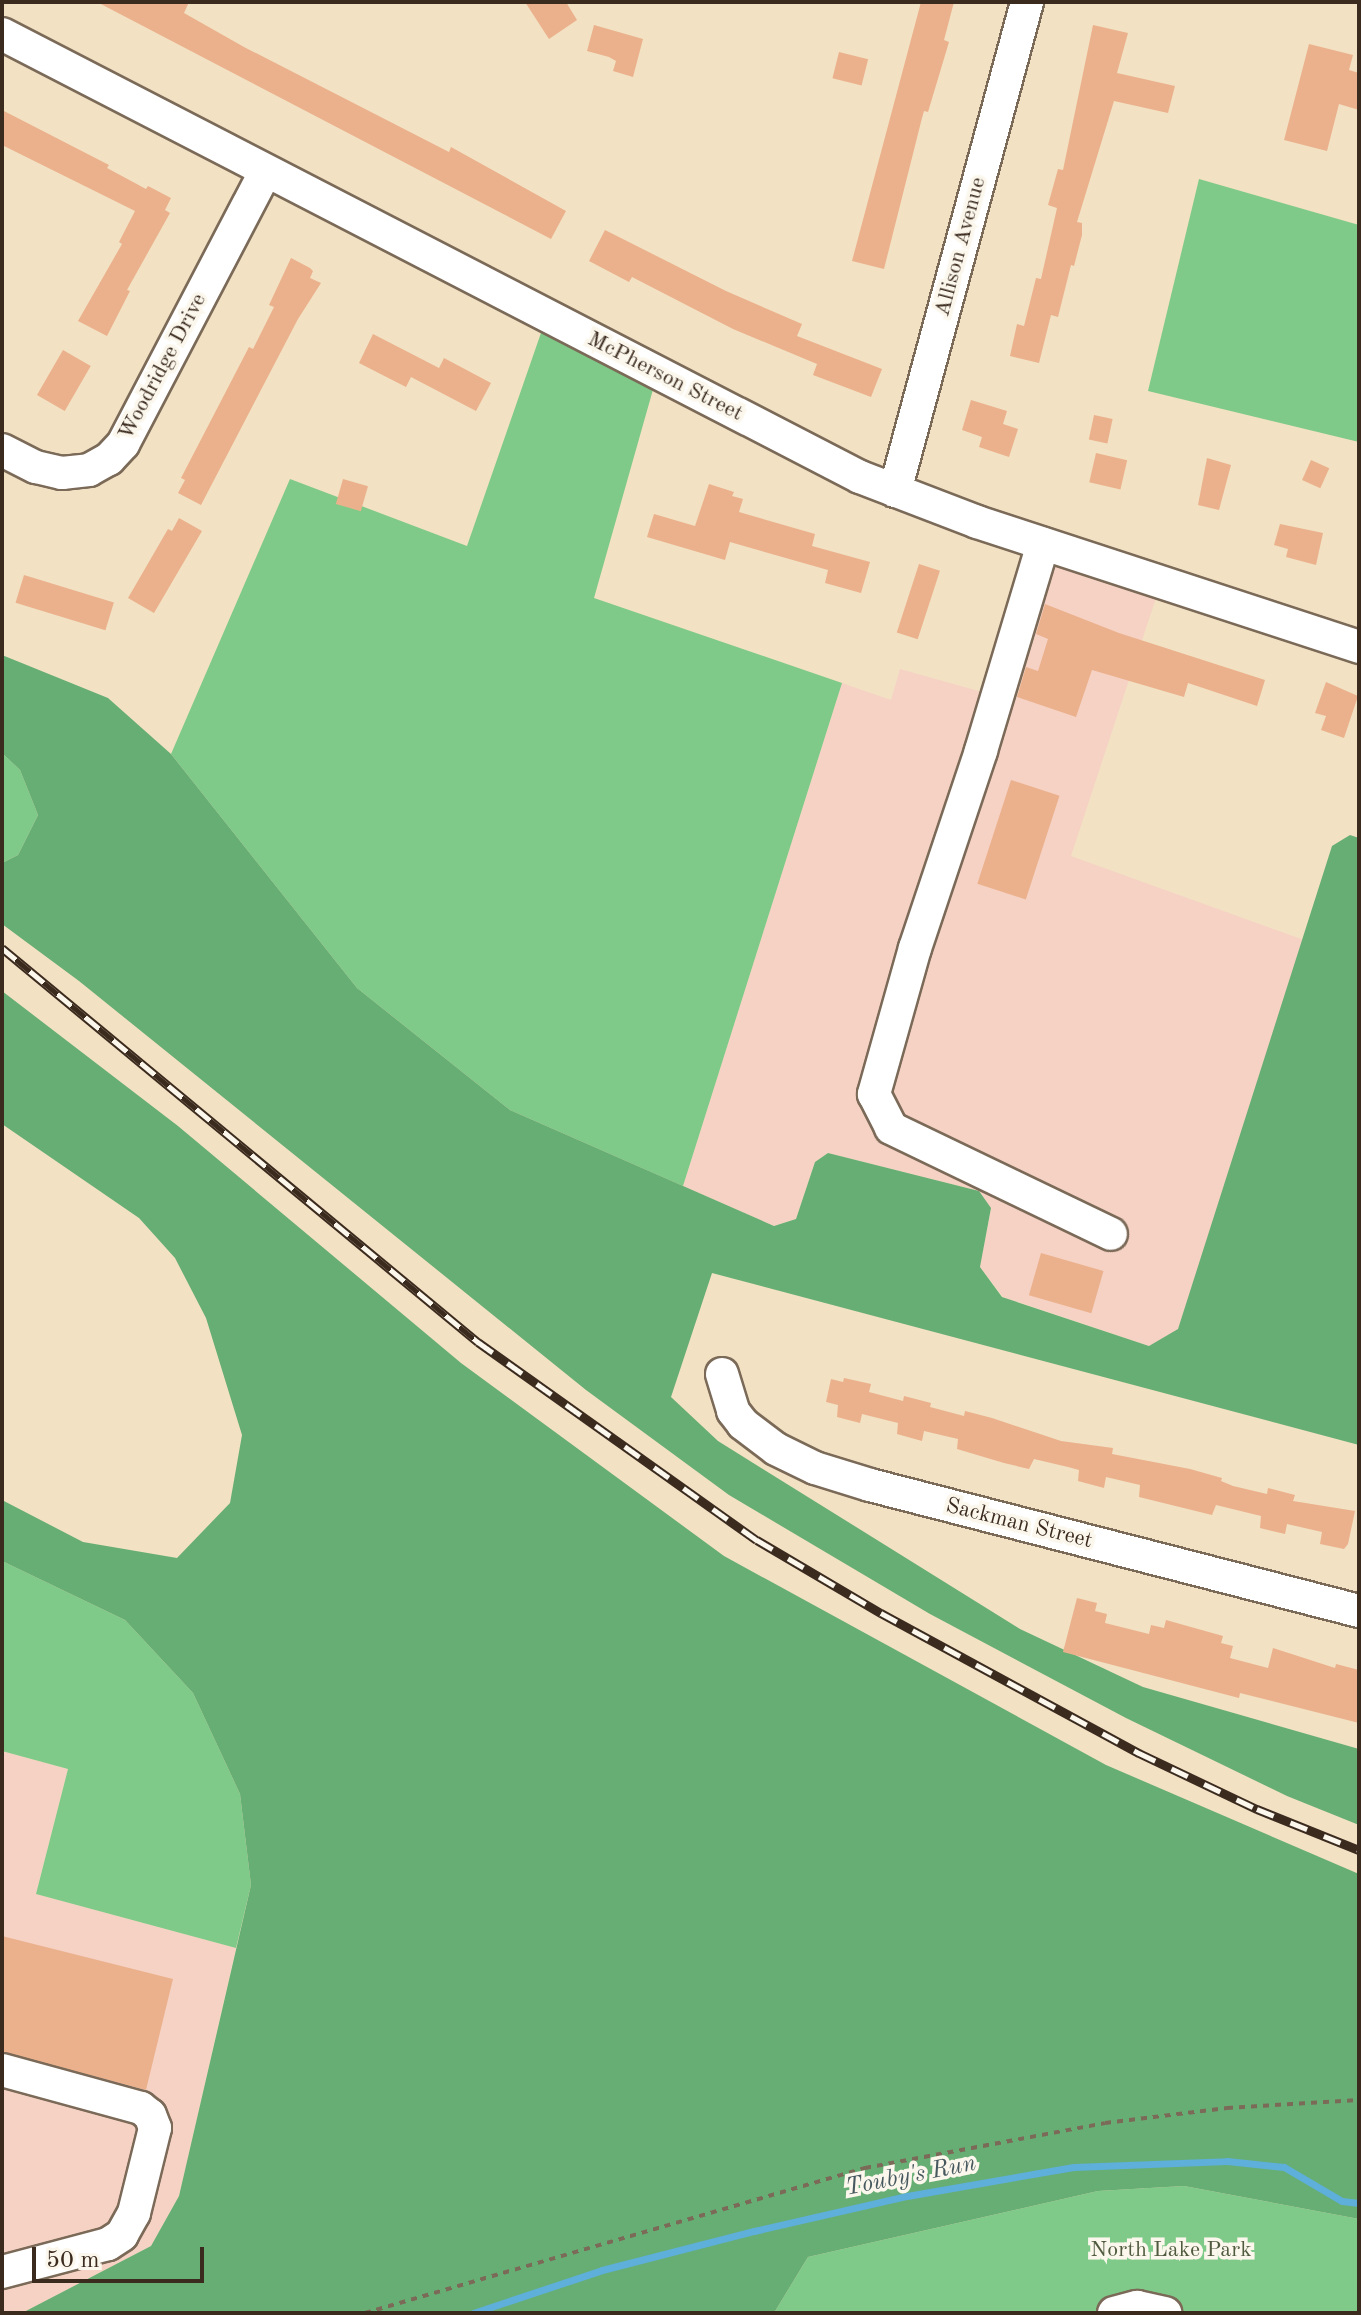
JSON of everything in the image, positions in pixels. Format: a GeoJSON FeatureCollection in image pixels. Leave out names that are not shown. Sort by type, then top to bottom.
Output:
{"type":"FeatureCollection","features":[{"type":"Feature","properties":{"kind":"street","name":"Allison Avenue"},"geometry":{"type":"LineString","coordinates":[[895,491],[1027,2]]}},
{"type":"Feature","properties":{"kind":"street","name":"McPherson Street"},"geometry":{"type":"LineString","coordinates":[[2,34],[827,461],[895,491],[1043,544],[1359,647]]}},
{"type":"Feature","properties":{"kind":"street","name":"Woodridge Drive"},"geometry":{"type":"LineString","coordinates":[[2,450],[36,467],[62,473],[89,470],[109,459],[123,444],[266,171]]}},
{"type":"Feature","properties":{"kind":"street"},"geometry":{"type":"LineString","coordinates":[[1043,544],[981,751],[915,948],[874,1094],[891,1128],[1111,1234]]}},
{"type":"Feature","properties":{"kind":"street","name":"Sackman Street"},"geometry":{"type":"LineString","coordinates":[[722,1374],[733,1411],[743,1424],[776,1449],[815,1468],[870,1485],[1359,1611]]}},
{"type":"Feature","properties":{"kind":"street"},"geometry":{"type":"LineString","coordinates":[[2,2070],[141,2108],[150,2115],[155,2128],[134,2213],[122,2235],[108,2244],[2,2272]]}},
{"type":"Feature","properties":{"kind":"street"},"geometry":{"type":"LineString","coordinates":[[1114,2313],[1137,2307],[1165,2313]]}},
{"type":"Feature","properties":{"kind":"path"},"geometry":{"type":"LineString","coordinates":[[365,2313],[865,2168],[1105,2123],[1227,2108],[1359,2100]]}},
{"type":"Feature","properties":{"kind":"shaded area"},"geometry":{"type":"Polygon","coordinates":[[[1028,554],[1156,598],[1071,856],[1304,940],[1178,1330],[1149,1346],[1003,1297],[980,1267],[991,1209],[979,1191],[828,1153],[815,1162],[796,1219],[774,1226],[683,1186],[842,683],[891,700],[900,669],[986,693],[1028,554]]]}},
{"type":"Feature","properties":{"kind":"shaded area"},"geometry":{"type":"Polygon","coordinates":[[[2,1751],[68,1769],[36,1894],[236,1948],[179,2196],[151,2246],[22,2313],[2,2313],[2,1751]]]}},
{"type":"Feature","properties":{"kind":"green space"},"geometry":{"type":"Polygon","coordinates":[[[1199,179],[1359,225],[1359,442],[1148,391],[1199,179]]]}},
{"type":"Feature","properties":{"kind":"green space"},"geometry":{"type":"Polygon","coordinates":[[[542,330],[654,386],[594,598],[842,683],[683,1186],[510,1110],[357,988],[171,754],[290,479],[467,546],[542,330]]]}},
{"type":"Feature","properties":{"kind":"green space"},"geometry":{"type":"Polygon","coordinates":[[[2,655],[108,698],[171,754],[357,988],[510,1110],[774,1226],[796,1219],[815,1162],[828,1153],[979,1191],[991,1208],[980,1267],[1002,1297],[1149,1346],[1178,1329],[1332,846],[1350,835],[1359,838],[1359,1445],[712,1273],[671,1397],[718,1441],[1020,1629],[1143,1687],[1359,1749],[1359,1825],[1287,1796],[1126,1718],[930,1614],[729,1495],[586,1390],[79,981],[2,924],[2,863],[18,855],[38,815],[20,770],[2,753],[2,655]]]}},
{"type":"Feature","properties":{"kind":"green space"},"geometry":{"type":"Polygon","coordinates":[[[2,753],[20,770],[38,815],[18,855],[2,863],[2,753]]]}},
{"type":"Feature","properties":{"kind":"green space"},"geometry":{"type":"Polygon","coordinates":[[[2,991],[178,1126],[461,1363],[724,1556],[1106,1765],[1359,1874],[1359,2219],[1184,2186],[1098,2191],[808,2257],[774,2313],[22,2313],[151,2246],[179,2196],[251,1885],[240,1794],[193,1693],[125,1620],[2,1561],[2,1500],[83,1542],[177,1558],[230,1503],[242,1435],[206,1318],[175,1258],[139,1218],[2,1124],[2,991]]]}},
{"type":"Feature","properties":{"kind":"green space"},"geometry":{"type":"Polygon","coordinates":[[[2,1561],[125,1620],[193,1693],[240,1794],[251,1885],[236,1948],[36,1894],[68,1769],[2,1751],[2,1561]]]}},
{"type":"Feature","properties":{"kind":"green space","name":"North Lake Park"},"geometry":{"type":"Polygon","coordinates":[[[1184,2186],[1359,2219],[1359,2313],[774,2313],[808,2257],[1098,2191],[1184,2186]]]}},
{"type":"Feature","properties":{"kind":"building"},"geometry":{"type":"Polygon","coordinates":[[[97,2],[189,2],[184,13],[244,47],[449,152],[451,147],[566,211],[551,239],[97,2]]]}},
{"type":"Feature","properties":{"kind":"building"},"geometry":{"type":"Polygon","coordinates":[[[525,2],[566,2],[577,20],[549,39],[525,2]]]}},
{"type":"Feature","properties":{"kind":"building"},"geometry":{"type":"Polygon","coordinates":[[[921,2],[954,2],[944,40],[949,42],[928,112],[924,111],[884,269],[852,261],[921,2]]]}},
{"type":"Feature","properties":{"kind":"building"},"geometry":{"type":"Polygon","coordinates":[[[594,25],[643,39],[633,77],[613,71],[616,61],[609,57],[587,51],[594,25]]]}},
{"type":"Feature","properties":{"kind":"building"},"geometry":{"type":"Polygon","coordinates":[[[1093,25],[1128,33],[1117,73],[1175,86],[1168,113],[1114,101],[1077,222],[1082,223],[1082,235],[1074,266],[1071,265],[1058,317],[1051,315],[1039,363],[1010,356],[1017,324],[1024,326],[1036,278],[1041,279],[1057,208],[1048,205],[1058,169],[1063,170],[1093,25]]]}},
{"type":"Feature","properties":{"kind":"building"},"geometry":{"type":"Polygon","coordinates":[[[1309,44],[1353,55],[1349,70],[1359,73],[1359,110],[1339,104],[1327,151],[1284,140],[1309,44]]]}},
{"type":"Feature","properties":{"kind":"building"},"geometry":{"type":"Polygon","coordinates":[[[839,52],[868,59],[862,85],[832,78],[839,52]]]}},
{"type":"Feature","properties":{"kind":"building"},"geometry":{"type":"Polygon","coordinates":[[[2,110],[109,165],[107,168],[146,189],[148,186],[171,198],[165,210],[170,213],[127,290],[130,291],[107,336],[78,321],[122,244],[119,242],[135,211],[2,145],[2,110]]]}},
{"type":"Feature","properties":{"kind":"building"},"geometry":{"type":"Polygon","coordinates":[[[605,230],[726,291],[802,324],[797,336],[882,369],[871,397],[813,375],[817,364],[733,329],[632,277],[629,282],[589,261],[605,230]]]}},
{"type":"Feature","properties":{"kind":"building"},"geometry":{"type":"Polygon","coordinates":[[[291,258],[310,268],[313,271],[310,278],[321,283],[298,319],[201,505],[178,493],[185,480],[181,478],[249,347],[253,349],[274,307],[269,305],[291,258]]]}},
{"type":"Feature","properties":{"kind":"building"},"geometry":{"type":"Polygon","coordinates":[[[373,334],[439,368],[444,358],[491,383],[476,411],[411,377],[406,387],[359,363],[373,334]]]}},
{"type":"Feature","properties":{"kind":"building"},"geometry":{"type":"Polygon","coordinates":[[[63,350],[91,366],[65,411],[37,395],[63,350]]]}},
{"type":"Feature","properties":{"kind":"building"},"geometry":{"type":"Polygon","coordinates":[[[971,400],[1007,411],[1003,424],[1018,429],[1009,457],[979,447],[982,437],[962,430],[971,400]]]}},
{"type":"Feature","properties":{"kind":"building"},"geometry":{"type":"Polygon","coordinates":[[[1094,415],[1113,419],[1107,443],[1089,439],[1094,415]]]}},
{"type":"Feature","properties":{"kind":"building"},"geometry":{"type":"Polygon","coordinates":[[[1096,453],[1127,460],[1120,489],[1089,482],[1096,453]]]}},
{"type":"Feature","properties":{"kind":"building"},"geometry":{"type":"Polygon","coordinates":[[[1207,458],[1231,465],[1219,510],[1198,505],[1207,458]]]}},
{"type":"Feature","properties":{"kind":"building"},"geometry":{"type":"Polygon","coordinates":[[[1311,460],[1329,468],[1320,488],[1302,480],[1311,460]]]}},
{"type":"Feature","properties":{"kind":"building"},"geometry":{"type":"Polygon","coordinates":[[[343,479],[368,486],[361,511],[336,504],[343,479]]]}},
{"type":"Feature","properties":{"kind":"building"},"geometry":{"type":"Polygon","coordinates":[[[709,484],[734,492],[732,496],[743,499],[739,512],[815,534],[812,546],[870,562],[861,593],[825,583],[828,570],[730,542],[725,560],[647,537],[654,514],[695,526],[709,484]]]}},
{"type":"Feature","properties":{"kind":"building"},"geometry":{"type":"Polygon","coordinates":[[[179,518],[202,531],[154,613],[128,598],[168,529],[172,531],[179,518]]]}},
{"type":"Feature","properties":{"kind":"building"},"geometry":{"type":"Polygon","coordinates":[[[1280,524],[1323,533],[1316,565],[1286,557],[1288,549],[1274,545],[1280,524]]]}},
{"type":"Feature","properties":{"kind":"building"},"geometry":{"type":"Polygon","coordinates":[[[919,564],[940,571],[918,639],[897,632],[919,564]]]}},
{"type":"Feature","properties":{"kind":"building"},"geometry":{"type":"Polygon","coordinates":[[[24,575],[114,602],[105,630],[16,603],[24,575]]]}},
{"type":"Feature","properties":{"kind":"building"},"geometry":{"type":"Polygon","coordinates":[[[1045,604],[1119,633],[1265,680],[1257,706],[1188,683],[1184,697],[1092,670],[1076,717],[1017,697],[1026,667],[1038,671],[1048,639],[1036,634],[1045,604]]]}},
{"type":"Feature","properties":{"kind":"building"},"geometry":{"type":"Polygon","coordinates":[[[1326,682],[1358,696],[1344,738],[1321,730],[1326,716],[1315,713],[1326,682]]]}},
{"type":"Feature","properties":{"kind":"building"},"geometry":{"type":"Polygon","coordinates":[[[1011,780],[1060,796],[1026,899],[977,884],[1011,780]]]}},
{"type":"Feature","properties":{"kind":"building"},"geometry":{"type":"Polygon","coordinates":[[[1041,1253],[1103,1271],[1091,1313],[1029,1295],[1041,1253]]]}},
{"type":"Feature","properties":{"kind":"building"},"geometry":{"type":"Polygon","coordinates":[[[844,1378],[871,1384],[869,1392],[903,1401],[904,1396],[931,1403],[930,1407],[964,1416],[965,1411],[992,1418],[1061,1441],[1113,1448],[1112,1454],[1190,1469],[1222,1478],[1221,1481],[1233,1486],[1267,1494],[1268,1488],[1295,1495],[1293,1501],[1355,1511],[1348,1544],[1344,1549],[1320,1544],[1322,1532],[1287,1524],[1285,1534],[1260,1528],[1261,1516],[1216,1505],[1212,1515],[1139,1497],[1140,1485],[1106,1477],[1104,1488],[1078,1481],[1079,1470],[1068,1467],[1034,1459],[1029,1469],[1004,1463],[957,1449],[958,1439],[924,1431],[922,1441],[897,1434],[898,1423],[862,1414],[860,1423],[837,1417],[838,1405],[826,1402],[831,1379],[843,1382],[844,1378]]]}},
{"type":"Feature","properties":{"kind":"building"},"geometry":{"type":"Polygon","coordinates":[[[1077,1598],[1097,1603],[1095,1611],[1107,1614],[1105,1623],[1149,1634],[1151,1625],[1164,1628],[1166,1620],[1223,1636],[1221,1643],[1233,1646],[1230,1658],[1268,1668],[1273,1648],[1335,1668],[1336,1664],[1359,1670],[1359,1723],[1240,1693],[1239,1698],[1063,1652],[1077,1598]]]}},
{"type":"Feature","properties":{"kind":"building"},"geometry":{"type":"Polygon","coordinates":[[[2,1936],[173,1979],[146,2090],[2,2052],[2,1936]]]}},
{"type":"Feature","properties":{"kind":"waterway","name":"Touby's Run"},"geometry":{"type":"LineString","coordinates":[[473,2313],[602,2270],[754,2231],[907,2196],[1074,2167],[1227,2161],[1284,2167],[1342,2201],[1359,2203]]}},
{"type":"Feature","properties":{"kind":"railway"},"geometry":{"type":"LineString","coordinates":[[2,948],[478,1342],[757,1540],[881,1613],[1139,1753],[1257,1809],[1359,1850]]}}]}
